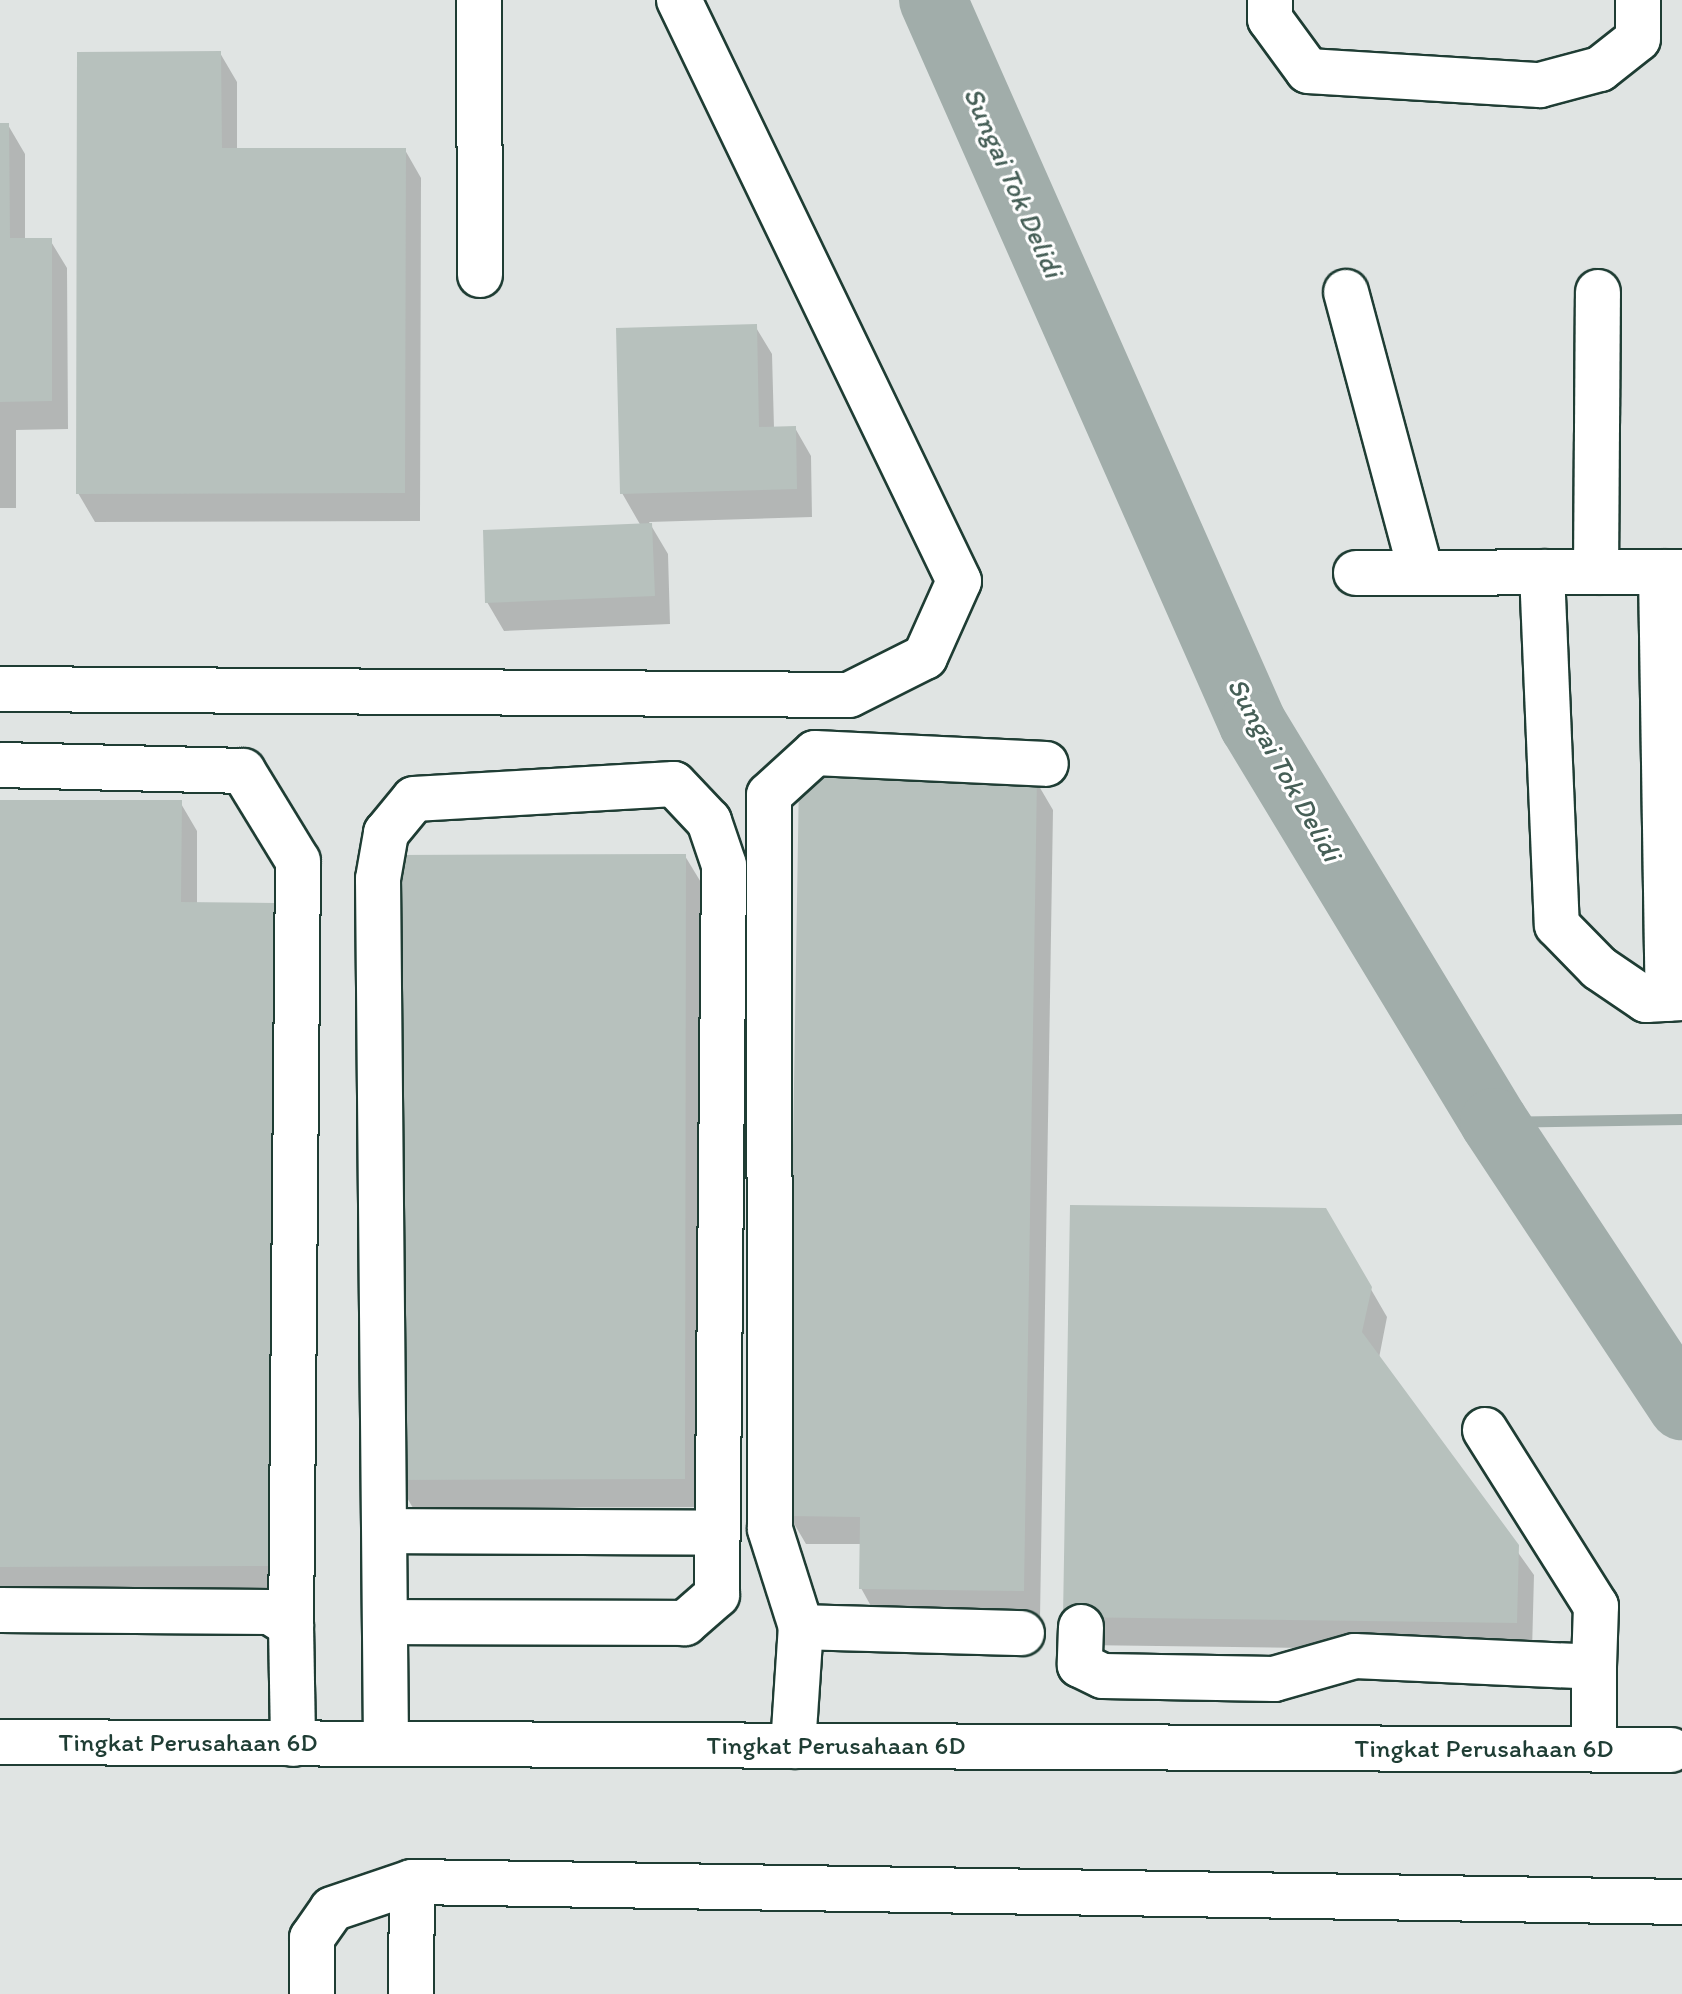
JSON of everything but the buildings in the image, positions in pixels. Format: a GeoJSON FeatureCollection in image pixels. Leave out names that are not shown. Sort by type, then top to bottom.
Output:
{"type":"FeatureCollection","features":[{"type":"Feature","properties":{"kind":"street"},"geometry":{"type":"LineString","coordinates":[[479,0],[480,275]]}},
{"type":"Feature","properties":{"kind":"street"},"geometry":{"type":"LineString","coordinates":[[0,689],[849,695],[925,657],[959,581],[679,0]]}},
{"type":"Feature","properties":{"kind":"street"},"geometry":{"type":"LineString","coordinates":[[1270,0],[1270,19],[1308,71],[1540,85],[1600,69],[1638,39],[1638,0]]}},
{"type":"Feature","properties":{"kind":"street"},"geometry":{"type":"LineString","coordinates":[[1346,292],[1421,572]]}},
{"type":"Feature","properties":{"kind":"street"},"geometry":{"type":"LineString","coordinates":[[1596,572],[1598,292]]}},
{"type":"Feature","properties":{"kind":"street"},"geometry":{"type":"LineString","coordinates":[[1356,573],[1421,572],[1542,572],[1596,572],[1672,572],[1675,998],[1646,1000],[1599,968],[1557,925],[1542,572]]}},
{"type":"Feature","properties":{"kind":"street"},"geometry":{"type":"LineString","coordinates":[[793,1746],[801,1627],[770,1529],[769,795],[815,753],[1046,764]]}},
{"type":"Feature","properties":{"kind":"street"},"geometry":{"type":"LineString","coordinates":[[0,765],[243,771],[298,861],[291,1625],[293,1744]]}},
{"type":"Feature","properties":{"kind":"street"},"geometry":{"type":"LineString","coordinates":[[386,1744],[387,1622],[389,1531],[378,879],[386,833],[414,799],[674,784],[709,821],[724,865],[717,1595],[685,1623],[387,1622]]}},
{"type":"Feature","properties":{"kind":"street"},"geometry":{"type":"LineString","coordinates":[[1485,1430],[1596,1606],[1594,1749]]}},
{"type":"Feature","properties":{"kind":"street"},"geometry":{"type":"LineString","coordinates":[[389,1531],[718,1533]]}},
{"type":"Feature","properties":{"kind":"street"},"geometry":{"type":"LineString","coordinates":[[0,1610],[270,1612],[291,1625]]}},
{"type":"Feature","properties":{"kind":"street"},"geometry":{"type":"LineString","coordinates":[[801,1627],[1022,1633]]}},
{"type":"Feature","properties":{"kind":"street"},"geometry":{"type":"LineString","coordinates":[[1081,1627],[1080,1665],[1103,1676],[1274,1679],[1355,1656],[1594,1667]]}},
{"type":"Feature","properties":{"kind":"street","name":"Tingkat Perusahaan 6D"},"geometry":{"type":"LineString","coordinates":[[0,1742],[1671,1750]]}},
{"type":"Feature","properties":{"kind":"street"},"geometry":{"type":"LineString","coordinates":[[312,1994],[312,1938],[332,1909],[412,1882],[1682,1902]]}},
{"type":"Feature","properties":{"kind":"street"},"geometry":{"type":"LineString","coordinates":[[411,1994],[412,1882]]}},
{"type":"Feature","properties":{"kind":"shaded area"},"geometry":{"type":"Polygon","coordinates":[[[0,0],[1682,0],[1682,1994],[0,1994],[0,0]]]}},
{"type":"Feature","properties":{"kind":"waterway","name":"Sungai Tok Delidi"},"geometry":{"type":"LineString","coordinates":[[933,0],[1253,724],[1494,1122],[1682,1406]]}},
{"type":"Feature","properties":{"kind":"waterway"},"geometry":{"type":"LineString","coordinates":[[1494,1122],[1682,1119]]}}]}
